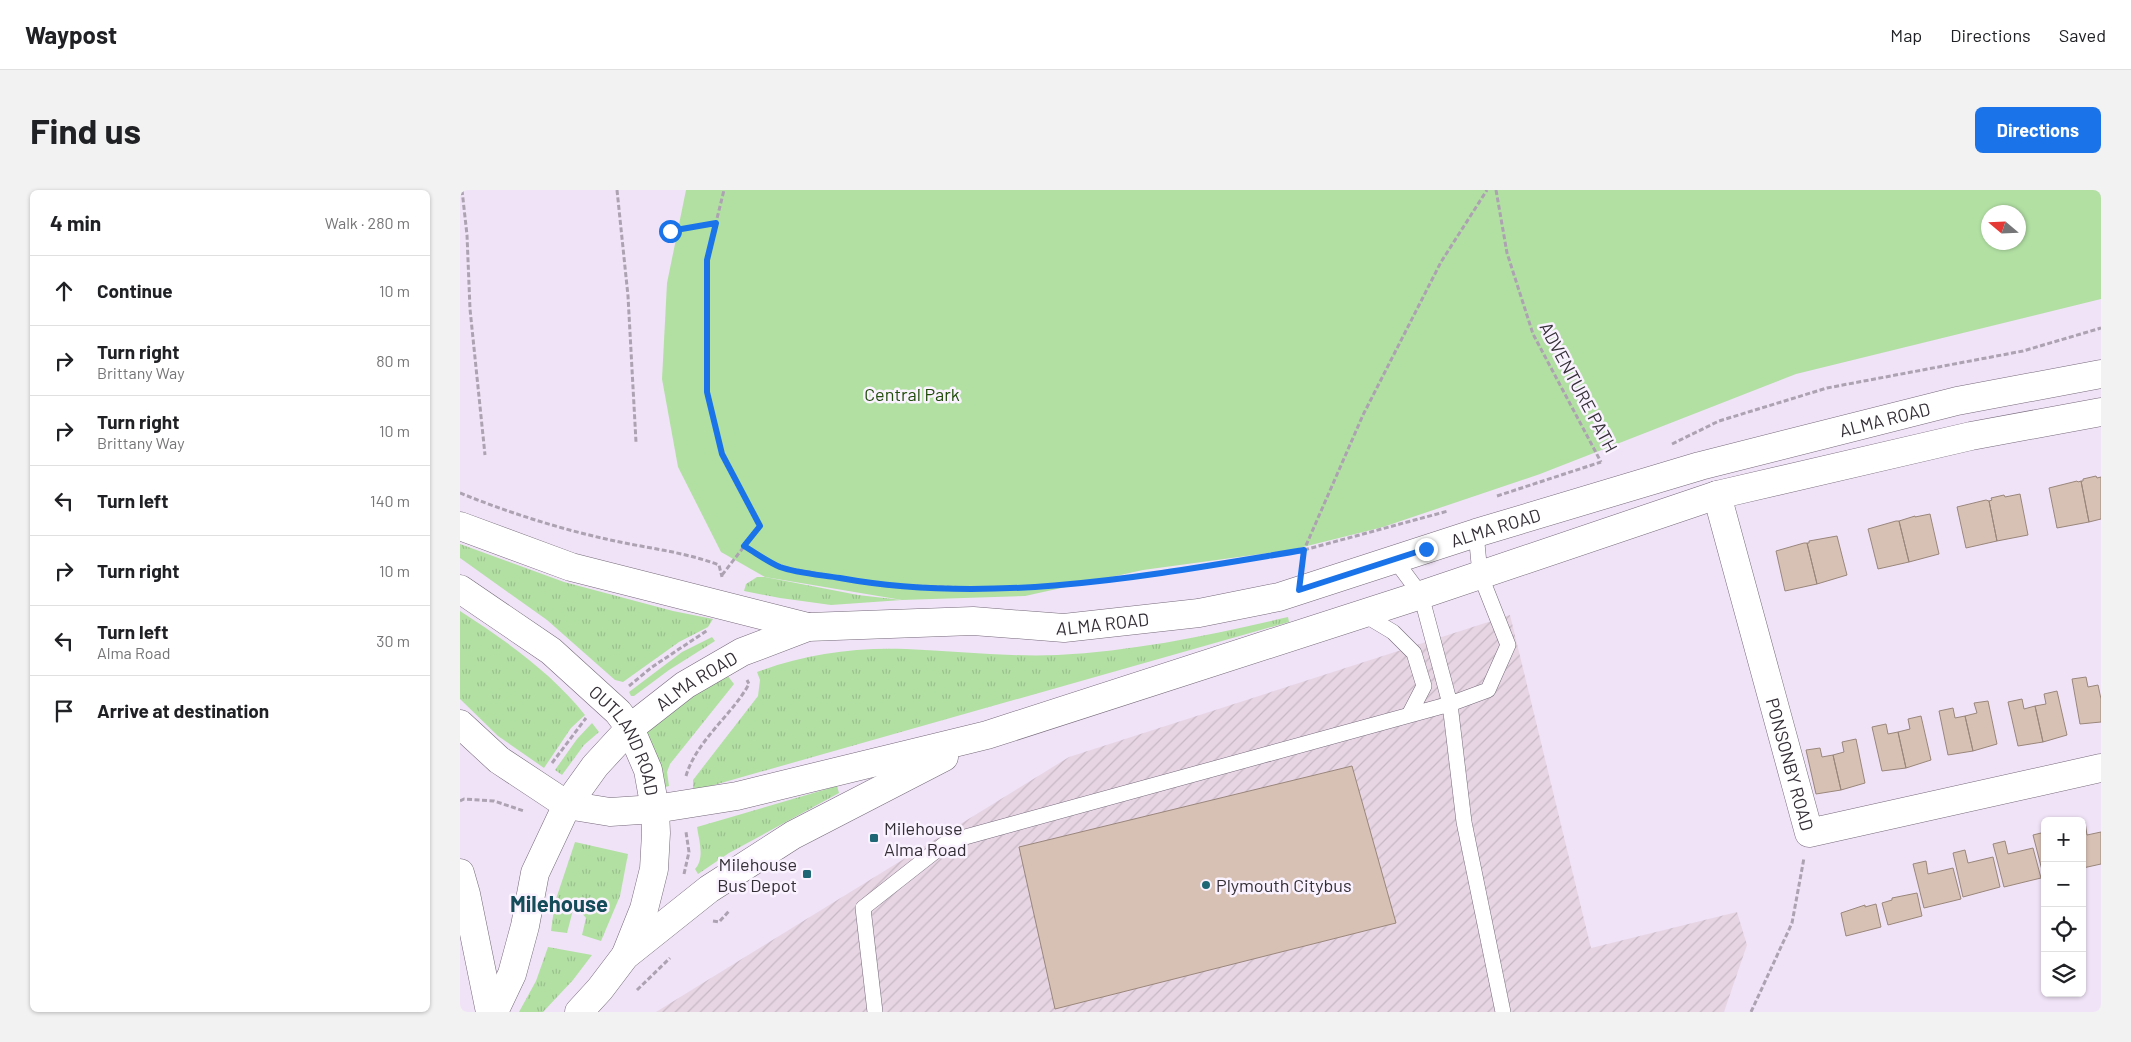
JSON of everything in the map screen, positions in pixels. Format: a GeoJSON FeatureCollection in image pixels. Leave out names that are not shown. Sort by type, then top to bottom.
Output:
{"type":"FeatureCollection","features":[{"type":"Feature","properties":{"kind":"main road","name":"ALMA ROAD"},"geometry":{"type":"LineString","coordinates":[[2101,374],[1957,401],[1709,463],[1476,533],[1279,597],[1200,613],[1064,628],[973,621],[808,627],[742,652],[685,685],[630,728],[594,766],[567,805],[610,812],[655,809],[687,804],[809,779],[987,735],[1421,595],[1716,495],[1971,436],[2101,412]]}},
{"type":"Feature","properties":{"kind":"main road","name":"PONSONBY ROAD"},"geometry":{"type":"LineString","coordinates":[[1716,495],[1809,833],[2101,768]]}},
{"type":"Feature","properties":{"kind":"main road"},"geometry":{"type":"LineString","coordinates":[[460,526],[571,567],[808,627]]}},
{"type":"Feature","properties":{"kind":"main road","name":"OUTLAND ROAD"},"geometry":{"type":"LineString","coordinates":[[460,589],[551,652],[618,712],[630,728],[648,770],[655,809],[654,869],[644,909],[625,956]]}},
{"type":"Feature","properties":{"kind":"main road"},"geometry":{"type":"LineString","coordinates":[[460,724],[499,760],[567,805],[536,873],[525,926],[512,974],[494,1012]]}},
{"type":"Feature","properties":{"kind":"main road","name":"ALMA ROAD"},"geometry":{"type":"LineString","coordinates":[[625,956],[709,889],[793,834],[987,735]]}},
{"type":"Feature","properties":{"kind":"main road"},"geometry":{"type":"LineString","coordinates":[[460,873],[490,1012]]}},
{"type":"Feature","properties":{"kind":"main road"},"geometry":{"type":"LineString","coordinates":[[579,1012],[600,989],[625,956]]}},
{"type":"Feature","properties":{"kind":"lane"},"geometry":{"type":"LineString","coordinates":[[875,1012],[863,908],[947,842],[1450,704],[1488,690],[1508,645],[1480,574],[1476,533]]}},
{"type":"Feature","properties":{"kind":"lane"},"geometry":{"type":"LineString","coordinates":[[1394,560],[1421,595],[1450,704],[1464,822],[1503,1012]]}},
{"type":"Feature","properties":{"kind":"lane"},"geometry":{"type":"LineString","coordinates":[[1363,614],[1393,632],[1414,653],[1424,686],[1408,715]]}},
{"type":"Feature","properties":{"kind":"path"},"geometry":{"type":"LineString","coordinates":[[462,190],[467,235],[471,319],[486,455]]}},
{"type":"Feature","properties":{"kind":"path"},"geometry":{"type":"LineString","coordinates":[[618,190],[628,296],[636,442]]}},
{"type":"Feature","properties":{"kind":"path"},"geometry":{"type":"LineString","coordinates":[[722,575],[760,526],[722,454],[707,392],[707,260],[724,190]]}},
{"type":"Feature","properties":{"kind":"path"},"geometry":{"type":"LineString","coordinates":[[1299,590],[1304,550],[1363,415],[1437,270],[1488,190]]}},
{"type":"Feature","properties":{"kind":"path","name":"ADVENTURE PATH"},"geometry":{"type":"LineString","coordinates":[[1496,190],[1507,253],[1533,334],[1601,462],[1609,465]]}},
{"type":"Feature","properties":{"kind":"path"},"geometry":{"type":"LineString","coordinates":[[670,231],[716,223]]}},
{"type":"Feature","properties":{"kind":"path"},"geometry":{"type":"LineString","coordinates":[[1649,481],[1667,446],[1719,422],[1827,388],[2023,351],[2101,328]]}},
{"type":"Feature","properties":{"kind":"path"},"geometry":{"type":"LineString","coordinates":[[1491,497],[1601,462]]}},
{"type":"Feature","properties":{"kind":"path"},"geometry":{"type":"LineString","coordinates":[[460,493],[506,511],[606,539],[693,555],[719,565],[722,575],[717,604]]}},
{"type":"Feature","properties":{"kind":"path"},"geometry":{"type":"LineString","coordinates":[[744,546],[781,567],[881,585],[979,588],[1047,587],[1187,569],[1304,550],[1456,508]]}},
{"type":"Feature","properties":{"kind":"path"},"geometry":{"type":"LineString","coordinates":[[698,899],[684,876],[689,852],[686,826],[685,782],[688,770],[708,738],[741,699],[749,684],[732,659]]}},
{"type":"Feature","properties":{"kind":"path"},"geometry":{"type":"LineString","coordinates":[[1751,1012],[1792,924],[1809,833]]}},
{"type":"Feature","properties":{"kind":"path"},"geometry":{"type":"LineString","coordinates":[[635,992],[676,953]]}},
{"type":"Feature","properties":{"kind":"shaded area","name":"Milehouse Bus Depot"},"geometry":{"type":"Polygon","coordinates":[[[1510,615],[1591,948],[1737,912],[1747,945],[1724,1012],[656,1012],[1069,757],[1510,615]]]}},
{"type":"Feature","properties":{"kind":"green space","name":"Central Park"},"geometry":{"type":"Polygon","coordinates":[[[686,190],[2101,190],[2101,299],[1796,374],[1540,474],[1383,527],[1291,550],[1143,570],[1025,596],[902,600],[765,577],[721,552],[678,467],[662,379],[667,283],[686,190]]]}},
{"type":"Feature","properties":{"kind":"green space"},"geometry":{"type":"Polygon","coordinates":[[[460,544],[564,582],[673,611],[713,619],[708,627],[679,642],[623,682],[615,680],[547,620],[460,558],[460,544]]]}},
{"type":"Feature","properties":{"kind":"green space"},"geometry":{"type":"Polygon","coordinates":[[[757,577],[858,595],[902,600],[831,605],[744,591],[746,584],[757,577]]]}},
{"type":"Feature","properties":{"kind":"green space"},"geometry":{"type":"Polygon","coordinates":[[[460,611],[543,671],[585,715],[571,728],[544,768],[498,736],[460,699],[460,611]]]}},
{"type":"Feature","properties":{"kind":"green space"},"geometry":{"type":"Polygon","coordinates":[[[1288,617],[1289,622],[693,791],[693,780],[758,696],[760,680],[757,672],[775,666],[811,656],[868,649],[906,649],[1019,655],[1086,653],[1173,641],[1288,617]]]}},
{"type":"Feature","properties":{"kind":"green space"},"geometry":{"type":"Polygon","coordinates":[[[712,637],[715,641],[669,670],[634,696],[631,696],[629,692],[682,652],[712,637]]]}},
{"type":"Feature","properties":{"kind":"green space"},"geometry":{"type":"Polygon","coordinates":[[[727,675],[734,684],[670,764],[667,772],[669,786],[665,787],[647,732],[690,697],[727,675]]]}},
{"type":"Feature","properties":{"kind":"green space"},"geometry":{"type":"Polygon","coordinates":[[[592,723],[599,732],[584,745],[562,775],[555,770],[577,739],[592,723]]]}},
{"type":"Feature","properties":{"kind":"green space"},"geometry":{"type":"Polygon","coordinates":[[[837,786],[839,793],[729,853],[698,874],[695,869],[701,855],[697,827],[837,786]]]}},
{"type":"Feature","properties":{"kind":"green space"},"geometry":{"type":"Polygon","coordinates":[[[575,842],[628,854],[620,896],[601,941],[582,935],[586,918],[580,911],[573,910],[567,933],[551,931],[555,902],[575,842]]]}},
{"type":"Feature","properties":{"kind":"green space"},"geometry":{"type":"Polygon","coordinates":[[[548,947],[592,955],[573,980],[543,1012],[519,1012],[536,981],[548,947]]]}},
{"type":"Feature","properties":{"kind":"building"},"geometry":{"type":"Polygon","coordinates":[[[2096,476],[2097,478],[2101,477],[2101,519],[2089,522],[2081,481],[2096,476]]]}},
{"type":"Feature","properties":{"kind":"building"},"geometry":{"type":"Polygon","coordinates":[[[2081,481],[2089,522],[2057,528],[2049,488],[2081,481]]]}},
{"type":"Feature","properties":{"kind":"building"},"geometry":{"type":"Polygon","coordinates":[[[2020,494],[2028,535],[1997,541],[1989,501],[1992,500],[1991,498],[2004,495],[2005,497],[2020,494]]]}},
{"type":"Feature","properties":{"kind":"building"},"geometry":{"type":"Polygon","coordinates":[[[1986,500],[1989,501],[1997,541],[1966,548],[1957,507],[1986,500]]]}},
{"type":"Feature","properties":{"kind":"building"},"geometry":{"type":"Polygon","coordinates":[[[1930,514],[1939,554],[1909,562],[1899,521],[1930,514]]]}},
{"type":"Feature","properties":{"kind":"building"},"geometry":{"type":"Polygon","coordinates":[[[1899,521],[1909,562],[1878,569],[1868,529],[1899,521]]]}},
{"type":"Feature","properties":{"kind":"building"},"geometry":{"type":"Polygon","coordinates":[[[1837,536],[1847,575],[1817,584],[1807,543],[1837,536]]]}},
{"type":"Feature","properties":{"kind":"building"},"geometry":{"type":"Polygon","coordinates":[[[1807,543],[1817,584],[1785,591],[1776,551],[1807,543]]]}},
{"type":"Feature","properties":{"kind":"building"},"geometry":{"type":"Polygon","coordinates":[[[2086,677],[2088,687],[2098,685],[2101,699],[2101,722],[2080,724],[2072,679],[2086,677]]]}},
{"type":"Feature","properties":{"kind":"building"},"geometry":{"type":"Polygon","coordinates":[[[2057,691],[2067,735],[2043,742],[2035,706],[2046,704],[2044,694],[2057,691]]]}},
{"type":"Feature","properties":{"kind":"building"},"geometry":{"type":"Polygon","coordinates":[[[2022,699],[2024,709],[2035,706],[2043,742],[2018,746],[2008,702],[2022,699]]]}},
{"type":"Feature","properties":{"kind":"building"},"geometry":{"type":"Polygon","coordinates":[[[1988,701],[1997,744],[1973,751],[1965,716],[1977,713],[1974,703],[1988,701]]]}},
{"type":"Feature","properties":{"kind":"building"},"geometry":{"type":"Polygon","coordinates":[[[1953,708],[1955,718],[1965,716],[1973,751],[1948,755],[1939,711],[1953,708]]]}},
{"type":"Feature","properties":{"kind":"building"},"geometry":{"type":"Polygon","coordinates":[[[1921,716],[1931,760],[1906,768],[1898,732],[1910,729],[1908,719],[1921,716]]]}},
{"type":"Feature","properties":{"kind":"building"},"geometry":{"type":"Polygon","coordinates":[[[1886,724],[1888,734],[1898,732],[1906,768],[1882,771],[1872,727],[1886,724]]]}},
{"type":"Feature","properties":{"kind":"building"},"geometry":{"type":"Polygon","coordinates":[[[1856,739],[1865,783],[1841,790],[1833,755],[1844,752],[1842,742],[1856,739]]]}},
{"type":"Feature","properties":{"kind":"building"},"geometry":{"type":"Polygon","coordinates":[[[1820,748],[1822,757],[1833,755],[1841,790],[1816,794],[1806,750],[1820,748]]]}},
{"type":"Feature","properties":{"kind":"building","name":"Plymouth Citybus"},"geometry":{"type":"Polygon","coordinates":[[[1352,766],[1396,923],[1055,1009],[1019,847],[1352,766]]]}},
{"type":"Feature","properties":{"kind":"building"},"geometry":{"type":"Polygon","coordinates":[[[2086,828],[2087,835],[2101,832],[2101,864],[2086,867],[2086,828]]]}},
{"type":"Feature","properties":{"kind":"building"},"geometry":{"type":"Polygon","coordinates":[[[2041,833],[2041,866],[2033,835],[2041,833]]]}},
{"type":"Feature","properties":{"kind":"building"},"geometry":{"type":"Polygon","coordinates":[[[2005,841],[2008,854],[2033,848],[2041,878],[2004,887],[1993,844],[2005,841]]]}},
{"type":"Feature","properties":{"kind":"building"},"geometry":{"type":"Polygon","coordinates":[[[1965,850],[1968,863],[1993,857],[2000,887],[1963,897],[1953,853],[1965,850]]]}},
{"type":"Feature","properties":{"kind":"building"},"geometry":{"type":"Polygon","coordinates":[[[1926,861],[1928,874],[1953,868],[1961,899],[1924,908],[1913,864],[1926,861]]]}},
{"type":"Feature","properties":{"kind":"building"},"geometry":{"type":"Polygon","coordinates":[[[1917,893],[1922,916],[1888,925],[1882,903],[1892,900],[1892,898],[1917,893]]]}},
{"type":"Feature","properties":{"kind":"building"},"geometry":{"type":"Polygon","coordinates":[[[1876,904],[1881,927],[1846,936],[1841,913],[1865,905],[1865,907],[1876,904]]]}},
{"type":"Feature","properties":{"kind":"place","name":"Milehouse Alma Road"},"geometry":{"type":"Point","coordinates":[874,838]}},
{"type":"Feature","properties":{"kind":"place","name":"Milehouse Bus Depot"},"geometry":{"type":"Point","coordinates":[807,874]}},
{"type":"Feature","properties":{"kind":"place","name":"Plymouth Citybus"},"geometry":{"type":"Point","coordinates":[1206,885]}},
{"type":"Feature","properties":{"kind":"district","name":"Milehouse"},"geometry":{"type":"Point","coordinates":[559,903]}},
{"type":"Feature","properties":{"kind":"route"},"geometry":{"type":"LineString","coordinates":[[670,231],[716,223],[707,260],[707,392],[722,454],[760,526],[744,546],[781,567],[881,585],[979,588],[1047,587],[1187,569],[1304,550],[1299,590],[1426,549]]}}]}
